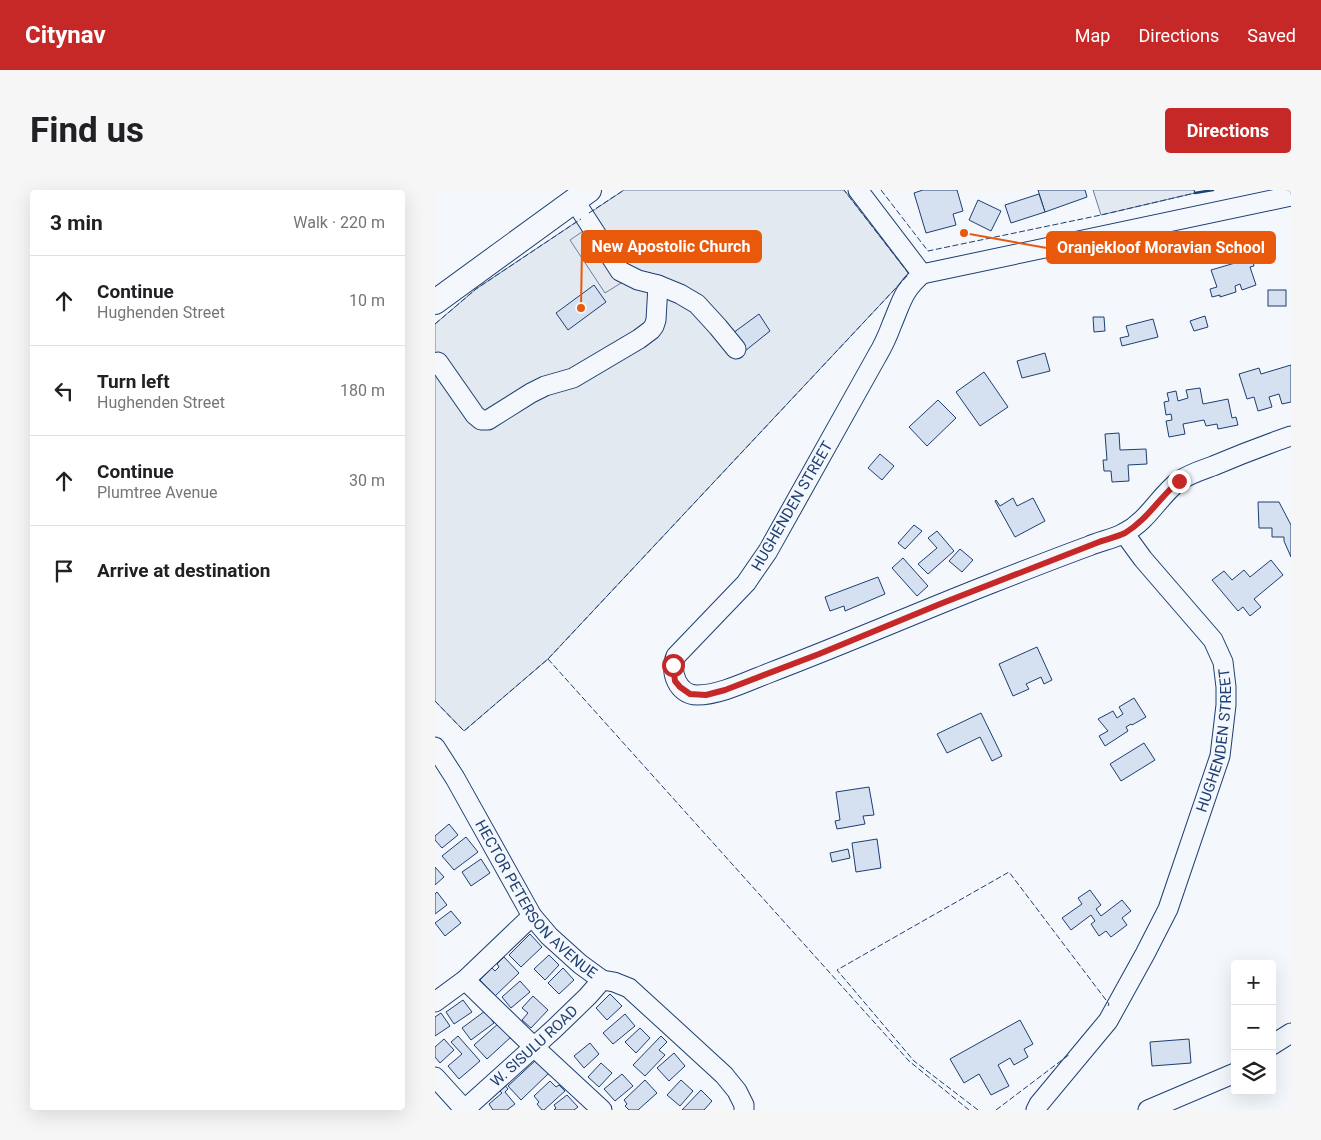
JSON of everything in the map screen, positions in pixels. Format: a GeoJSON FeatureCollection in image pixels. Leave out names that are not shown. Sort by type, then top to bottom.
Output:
{"type":"FeatureCollection","features":[{"type":"Feature","properties":{"kind":"main road"},"geometry":{"type":"LineString","coordinates":[[435,302],[582,195]]}},
{"type":"Feature","properties":{"kind":"street"},"geometry":{"type":"LineString","coordinates":[[858,190],[922,274],[1256,197],[1291,196]]}},
{"type":"Feature","properties":{"kind":"street"},"geometry":{"type":"LineString","coordinates":[[582,195],[620,272],[680,294],[697,304],[736,349]]}},
{"type":"Feature","properties":{"kind":"street","name":"HUGHENDEN STREET"},"geometry":{"type":"LineString","coordinates":[[922,274],[904,294],[877,356],[768,552],[746,583],[676,656],[673,665],[675,681],[690,694],[706,695],[725,690],[940,604],[1124,534],[1218,648],[1225,672],[1226,696],[1220,756],[1168,909],[1145,954],[1108,1020],[1036,1110]]}},
{"type":"Feature","properties":{"kind":"street"},"geometry":{"type":"LineString","coordinates":[[438,362],[475,414],[481,420],[488,420],[545,386],[573,378],[651,330],[657,320],[658,286]]}},
{"type":"Feature","properties":{"kind":"street"},"geometry":{"type":"LineString","coordinates":[[1124,534],[1151,511],[1172,487],[1187,476],[1291,436]]}},
{"type":"Feature","properties":{"kind":"street","name":"HECTOR PETERSON AVENUE"},"geometry":{"type":"LineString","coordinates":[[437,754],[455,778],[532,916],[549,936],[602,980],[629,988],[724,1075],[737,1091],[744,1105],[744,1110]]}},
{"type":"Feature","properties":{"kind":"street"},"geometry":{"type":"LineString","coordinates":[[435,1002],[465,980],[532,916]]}},
{"type":"Feature","properties":{"kind":"street"},"geometry":{"type":"LineString","coordinates":[[465,980],[602,1110]]}},
{"type":"Feature","properties":{"kind":"street","name":"W. SISULU ROAD"},"geometry":{"type":"LineString","coordinates":[[465,1110],[588,996],[602,980]]}},
{"type":"Feature","properties":{"kind":"street"},"geometry":{"type":"LineString","coordinates":[[1276,1042],[1291,1033]]}},
{"type":"Feature","properties":{"kind":"street"},"geometry":{"type":"LineString","coordinates":[[1148,1110],[1231,1075]]}},
{"type":"Feature","properties":{"kind":"street"},"geometry":{"type":"LineString","coordinates":[[435,1077],[465,1110]]}},
{"type":"Feature","properties":{"kind":"shaded area"},"geometry":{"type":"Polygon","coordinates":[[[624,190],[844,190],[909,274],[548,659],[464,731],[435,701],[435,324],[476,289],[624,190]]]}},
{"type":"Feature","properties":{"kind":"shaded area"},"geometry":{"type":"Polygon","coordinates":[[[1093,190],[1194,190],[1195,193],[1101,215],[1093,190]]]}},
{"type":"Feature","properties":{"kind":"shaded area"},"geometry":{"type":"Polygon","coordinates":[[[598,221],[634,275],[605,293],[570,240],[598,221]]]}},
{"type":"Feature","properties":{"kind":"building"},"geometry":{"type":"Polygon","coordinates":[[[923,190],[957,190],[963,211],[953,214],[956,225],[926,233],[914,193],[923,190]]]}},
{"type":"Feature","properties":{"kind":"building"},"geometry":{"type":"Polygon","coordinates":[[[1038,190],[1085,190],[1087,197],[1045,212],[1038,190]]]}},
{"type":"Feature","properties":{"kind":"building"},"geometry":{"type":"Polygon","coordinates":[[[1039,194],[1045,212],[1011,223],[1005,205],[1039,194]]]}},
{"type":"Feature","properties":{"kind":"building"},"geometry":{"type":"Polygon","coordinates":[[[978,200],[1001,211],[991,231],[969,220],[978,200]]]}},
{"type":"Feature","properties":{"kind":"building"},"geometry":{"type":"Polygon","coordinates":[[[1252,258],[1254,266],[1250,267],[1256,285],[1242,290],[1240,284],[1235,286],[1236,292],[1220,297],[1220,295],[1212,297],[1210,289],[1217,287],[1211,270],[1252,258]]]}},
{"type":"Feature","properties":{"kind":"building"},"geometry":{"type":"Polygon","coordinates":[[[594,285],[606,302],[568,330],[556,313],[594,285]]]}},
{"type":"Feature","properties":{"kind":"building"},"geometry":{"type":"Polygon","coordinates":[[[1268,290],[1286,290],[1286,306],[1268,306],[1268,290]]]}},
{"type":"Feature","properties":{"kind":"building"},"geometry":{"type":"Polygon","coordinates":[[[759,314],[770,331],[745,351],[733,333],[759,314]]]}},
{"type":"Feature","properties":{"kind":"building"},"geometry":{"type":"Polygon","coordinates":[[[1205,316],[1208,327],[1194,331],[1190,321],[1205,316]]]}},
{"type":"Feature","properties":{"kind":"building"},"geometry":{"type":"Polygon","coordinates":[[[1093,317],[1104,317],[1105,331],[1094,332],[1093,317]]]}},
{"type":"Feature","properties":{"kind":"building"},"geometry":{"type":"Polygon","coordinates":[[[1153,319],[1158,337],[1122,346],[1120,338],[1129,336],[1126,326],[1153,319]]]}},
{"type":"Feature","properties":{"kind":"building"},"geometry":{"type":"Polygon","coordinates":[[[1045,353],[1050,371],[1022,378],[1017,361],[1045,353]]]}},
{"type":"Feature","properties":{"kind":"building"},"geometry":{"type":"Polygon","coordinates":[[[1291,365],[1291,402],[1282,404],[1279,394],[1269,397],[1272,407],[1258,411],[1254,397],[1247,399],[1239,374],[1259,368],[1261,374],[1291,365]]]}},
{"type":"Feature","properties":{"kind":"building"},"geometry":{"type":"Polygon","coordinates":[[[984,372],[1008,407],[980,426],[956,392],[984,372]]]}},
{"type":"Feature","properties":{"kind":"building"},"geometry":{"type":"Polygon","coordinates":[[[1200,388],[1203,404],[1228,399],[1232,418],[1236,417],[1238,425],[1218,429],[1217,424],[1206,426],[1204,420],[1183,424],[1185,434],[1169,437],[1166,421],[1172,420],[1171,414],[1166,415],[1164,402],[1169,401],[1167,393],[1176,391],[1178,401],[1188,398],[1186,390],[1200,388]]]}},
{"type":"Feature","properties":{"kind":"building"},"geometry":{"type":"Polygon","coordinates":[[[938,400],[956,418],[927,446],[909,427],[938,400]]]}},
{"type":"Feature","properties":{"kind":"building"},"geometry":{"type":"Polygon","coordinates":[[[1119,433],[1120,450],[1146,449],[1147,464],[1128,465],[1129,481],[1112,482],[1111,471],[1104,471],[1103,460],[1107,460],[1105,434],[1119,433]]]}},
{"type":"Feature","properties":{"kind":"building"},"geometry":{"type":"Polygon","coordinates":[[[880,454],[894,466],[882,480],[868,468],[880,454]]]}},
{"type":"Feature","properties":{"kind":"building"},"geometry":{"type":"Polygon","coordinates":[[[1013,498],[1017,506],[1033,498],[1045,521],[1015,537],[995,501],[1000,506],[1013,498]]]}},
{"type":"Feature","properties":{"kind":"building"},"geometry":{"type":"Polygon","coordinates":[[[1258,502],[1279,502],[1291,525],[1291,557],[1284,537],[1272,537],[1272,528],[1259,528],[1258,502]]]}},
{"type":"Feature","properties":{"kind":"building"},"geometry":{"type":"Polygon","coordinates":[[[914,525],[922,531],[905,549],[898,543],[914,525]]]}},
{"type":"Feature","properties":{"kind":"building"},"geometry":{"type":"Polygon","coordinates":[[[937,531],[954,551],[928,574],[918,564],[937,548],[928,538],[937,531]]]}},
{"type":"Feature","properties":{"kind":"building"},"geometry":{"type":"Polygon","coordinates":[[[960,549],[973,560],[962,572],[949,561],[960,549]]]}},
{"type":"Feature","properties":{"kind":"building"},"geometry":{"type":"Polygon","coordinates":[[[903,558],[928,586],[917,596],[892,568],[903,558]]]}},
{"type":"Feature","properties":{"kind":"building"},"geometry":{"type":"Polygon","coordinates":[[[1271,560],[1283,575],[1254,599],[1261,607],[1250,616],[1243,607],[1238,611],[1212,580],[1224,571],[1232,580],[1244,570],[1250,577],[1271,560]]]}},
{"type":"Feature","properties":{"kind":"building"},"geometry":{"type":"Polygon","coordinates":[[[878,577],[885,594],[845,611],[844,606],[830,611],[825,597],[878,577]]]}},
{"type":"Feature","properties":{"kind":"building"},"geometry":{"type":"Polygon","coordinates":[[[1037,647],[1052,680],[1044,684],[1041,677],[1026,684],[1029,689],[1013,696],[999,664],[1037,647]]]}},
{"type":"Feature","properties":{"kind":"building"},"geometry":{"type":"Polygon","coordinates":[[[1134,698],[1146,717],[1126,727],[1128,731],[1105,746],[1099,736],[1108,731],[1098,719],[1113,711],[1117,718],[1123,714],[1119,707],[1134,698]]]}},
{"type":"Feature","properties":{"kind":"building"},"geometry":{"type":"Polygon","coordinates":[[[981,713],[1002,756],[992,761],[980,737],[947,753],[937,734],[981,713]]]}},
{"type":"Feature","properties":{"kind":"building"},"geometry":{"type":"Polygon","coordinates":[[[1144,743],[1155,760],[1121,781],[1110,764],[1144,743]]]}},
{"type":"Feature","properties":{"kind":"building"},"geometry":{"type":"Polygon","coordinates":[[[869,787],[874,815],[863,816],[865,824],[837,829],[835,821],[840,820],[836,792],[869,787]]]}},
{"type":"Feature","properties":{"kind":"building"},"geometry":{"type":"Polygon","coordinates":[[[449,824],[458,835],[442,848],[435,840],[435,836],[449,824]]]}},
{"type":"Feature","properties":{"kind":"building"},"geometry":{"type":"Polygon","coordinates":[[[466,837],[478,852],[454,870],[442,856],[466,837]]]}},
{"type":"Feature","properties":{"kind":"building"},"geometry":{"type":"Polygon","coordinates":[[[877,839],[881,868],[856,872],[852,843],[877,839]]]}},
{"type":"Feature","properties":{"kind":"building"},"geometry":{"type":"Polygon","coordinates":[[[848,849],[850,858],[832,862],[830,853],[848,849]]]}},
{"type":"Feature","properties":{"kind":"building"},"geometry":{"type":"Polygon","coordinates":[[[481,859],[490,873],[471,886],[462,872],[481,859]]]}},
{"type":"Feature","properties":{"kind":"building"},"geometry":{"type":"Polygon","coordinates":[[[435,867],[444,877],[435,885],[435,867]]]}},
{"type":"Feature","properties":{"kind":"building"},"geometry":{"type":"Polygon","coordinates":[[[1090,890],[1101,905],[1096,909],[1101,916],[1122,900],[1131,911],[1122,918],[1127,925],[1111,937],[1106,931],[1099,936],[1091,924],[1095,921],[1091,915],[1071,930],[1062,918],[1082,904],[1078,898],[1090,890]]]}},
{"type":"Feature","properties":{"kind":"building"},"geometry":{"type":"Polygon","coordinates":[[[437,892],[447,905],[435,914],[435,894],[437,892]]]}},
{"type":"Feature","properties":{"kind":"building"},"geometry":{"type":"Polygon","coordinates":[[[451,911],[461,923],[445,936],[435,923],[451,911]]]}},
{"type":"Feature","properties":{"kind":"building"},"geometry":{"type":"Polygon","coordinates":[[[530,934],[542,947],[521,967],[509,955],[530,934]]]}},
{"type":"Feature","properties":{"kind":"building"},"geometry":{"type":"Polygon","coordinates":[[[549,955],[559,965],[545,980],[534,969],[549,955]]]}},
{"type":"Feature","properties":{"kind":"building"},"geometry":{"type":"Polygon","coordinates":[[[504,957],[519,973],[495,996],[480,980],[492,968],[495,971],[499,967],[497,964],[504,957]]]}},
{"type":"Feature","properties":{"kind":"building"},"geometry":{"type":"Polygon","coordinates":[[[563,968],[574,980],[559,994],[548,983],[563,968]]]}},
{"type":"Feature","properties":{"kind":"building"},"geometry":{"type":"Polygon","coordinates":[[[520,981],[530,992],[511,1008],[502,997],[520,981]]]}},
{"type":"Feature","properties":{"kind":"building"},"geometry":{"type":"Polygon","coordinates":[[[610,994],[622,1006],[607,1020],[596,1008],[610,994]]]}},
{"type":"Feature","properties":{"kind":"building"},"geometry":{"type":"Polygon","coordinates":[[[533,996],[548,1010],[531,1028],[522,1020],[528,1013],[522,1008],[533,996]]]}},
{"type":"Feature","properties":{"kind":"building"},"geometry":{"type":"Polygon","coordinates":[[[463,1000],[472,1012],[454,1024],[446,1012],[463,1000]]]}},
{"type":"Feature","properties":{"kind":"building"},"geometry":{"type":"Polygon","coordinates":[[[485,1011],[494,1023],[471,1040],[462,1028],[485,1011]]]}},
{"type":"Feature","properties":{"kind":"building"},"geometry":{"type":"Polygon","coordinates":[[[441,1013],[450,1026],[435,1036],[435,1017],[441,1013]]]}},
{"type":"Feature","properties":{"kind":"building"},"geometry":{"type":"Polygon","coordinates":[[[625,1014],[635,1026],[613,1044],[603,1033],[625,1014]]]}},
{"type":"Feature","properties":{"kind":"building"},"geometry":{"type":"Polygon","coordinates":[[[1020,1020],[1033,1044],[1024,1049],[1028,1057],[1014,1065],[1010,1058],[998,1065],[1009,1086],[991,1095],[979,1074],[964,1083],[950,1059],[1020,1020]]]}},
{"type":"Feature","properties":{"kind":"building"},"geometry":{"type":"Polygon","coordinates":[[[499,1023],[511,1037],[487,1059],[474,1045],[499,1023]]]}},
{"type":"Feature","properties":{"kind":"building"},"geometry":{"type":"Polygon","coordinates":[[[640,1028],[650,1038],[636,1053],[625,1042],[640,1028]]]}},
{"type":"Feature","properties":{"kind":"building"},"geometry":{"type":"Polygon","coordinates":[[[458,1036],[480,1061],[459,1079],[448,1066],[462,1054],[451,1042],[458,1036]]]}},
{"type":"Feature","properties":{"kind":"building"},"geometry":{"type":"Polygon","coordinates":[[[661,1036],[667,1042],[659,1050],[665,1055],[645,1076],[633,1065],[661,1036]]]}},
{"type":"Feature","properties":{"kind":"building"},"geometry":{"type":"Polygon","coordinates":[[[444,1039],[454,1050],[440,1063],[435,1057],[435,1047],[444,1039]]]}},
{"type":"Feature","properties":{"kind":"building"},"geometry":{"type":"Polygon","coordinates":[[[1189,1039],[1191,1063],[1152,1066],[1150,1042],[1189,1039]]]}},
{"type":"Feature","properties":{"kind":"building"},"geometry":{"type":"Polygon","coordinates":[[[590,1043],[599,1054],[584,1068],[574,1056],[590,1043]]]}},
{"type":"Feature","properties":{"kind":"building"},"geometry":{"type":"Polygon","coordinates":[[[674,1053],[685,1066],[669,1081],[657,1068],[674,1053]]]}},
{"type":"Feature","properties":{"kind":"building"},"geometry":{"type":"Polygon","coordinates":[[[536,1060],[549,1073],[521,1100],[508,1086],[536,1060]]]}},
{"type":"Feature","properties":{"kind":"building"},"geometry":{"type":"Polygon","coordinates":[[[601,1063],[612,1073],[599,1087],[588,1077],[601,1063]]]}},
{"type":"Feature","properties":{"kind":"building"},"geometry":{"type":"Polygon","coordinates":[[[622,1074],[633,1086],[615,1101],[604,1089],[622,1074]]]}},
{"type":"Feature","properties":{"kind":"building"},"geometry":{"type":"Polygon","coordinates":[[[645,1080],[657,1093],[638,1110],[629,1110],[625,1106],[627,1104],[624,1100],[645,1080]]]}},
{"type":"Feature","properties":{"kind":"building"},"geometry":{"type":"Polygon","coordinates":[[[681,1080],[693,1091],[680,1106],[667,1095],[681,1080]]]}},
{"type":"Feature","properties":{"kind":"building"},"geometry":{"type":"Polygon","coordinates":[[[550,1081],[556,1087],[559,1085],[565,1091],[542,1110],[534,1096],[550,1081]]]}},
{"type":"Feature","properties":{"kind":"building"},"geometry":{"type":"Polygon","coordinates":[[[503,1083],[508,1089],[505,1092],[515,1104],[507,1110],[493,1110],[489,1104],[502,1093],[497,1088],[503,1083]]]}},
{"type":"Feature","properties":{"kind":"building"},"geometry":{"type":"Polygon","coordinates":[[[701,1090],[712,1101],[704,1110],[682,1110],[701,1090]]]}},
{"type":"Feature","properties":{"kind":"building"},"geometry":{"type":"Polygon","coordinates":[[[567,1095],[578,1107],[574,1110],[554,1110],[556,1108],[554,1105],[567,1095]]]}},
{"type":"Feature","properties":{"kind":"fence"},"geometry":{"type":"LineString","coordinates":[[589,213],[624,190]]}},
{"type":"Feature","properties":{"kind":"fence"},"geometry":{"type":"LineString","coordinates":[[435,701],[464,731],[548,659],[909,274],[844,190]]}},
{"type":"Feature","properties":{"kind":"fence"},"geometry":{"type":"LineString","coordinates":[[881,190],[928,251],[1101,215],[1195,193],[1194,190]]}},
{"type":"Feature","properties":{"kind":"fence"},"geometry":{"type":"LineString","coordinates":[[435,324],[476,289],[581,219]]}},
{"type":"Feature","properties":{"kind":"fence"},"geometry":{"type":"LineString","coordinates":[[548,659],[909,1061],[969,1110]]}},
{"type":"Feature","properties":{"kind":"fence"},"geometry":{"type":"LineString","coordinates":[[978,1110],[914,1061],[837,970],[1009,872],[1109,1004],[1108,1006]]}},
{"type":"Feature","properties":{"kind":"fence"},"geometry":{"type":"LineString","coordinates":[[996,1110],[1070,1054]]}},
{"type":"Feature","properties":{"kind":"wall"},"geometry":{"type":"LineString","coordinates":[[1195,193],[1213,190]]}},
{"type":"Feature","properties":{"kind":"place","name":"Oranjekloof Moravian School"},"geometry":{"type":"Point","coordinates":[964,233]}},
{"type":"Feature","properties":{"kind":"place","name":"New Apostolic Church"},"geometry":{"type":"Point","coordinates":[581,308]}},
{"type":"Feature","properties":{"kind":"route"},"geometry":{"type":"LineString","coordinates":[[673,665],[675,681],[685,692],[706,695],[725,690],[940,604],[1124,534],[1151,511],[1179,481]]}}]}
